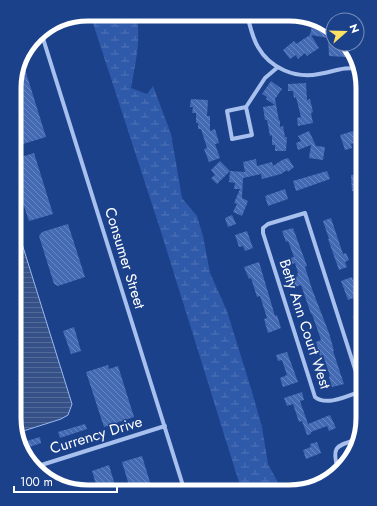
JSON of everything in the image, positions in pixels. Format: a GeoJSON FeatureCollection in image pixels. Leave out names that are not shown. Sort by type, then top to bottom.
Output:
{"type":"FeatureCollection","features":[{"type":"Feature","properties":{"kind":"street"},"geometry":{"type":"LineString","coordinates":[[249,21],[258,47],[271,62],[278,67],[306,76],[342,69],[353,69]]}},
{"type":"Feature","properties":{"kind":"street","name":"Consumer Street"},"geometry":{"type":"LineString","coordinates":[[43,39],[183,485]]}},
{"type":"Feature","properties":{"kind":"street"},"geometry":{"type":"LineString","coordinates":[[246,107],[227,110],[232,139],[252,135],[246,107],[265,78],[278,67]]}},
{"type":"Feature","properties":{"kind":"street","name":"Betty Ann Court West"},"geometry":{"type":"LineString","coordinates":[[356,370],[305,213],[268,224],[263,228],[263,233],[315,397],[320,401],[328,402],[356,394]]}},
{"type":"Feature","properties":{"kind":"street","name":"Currency Drive"},"geometry":{"type":"LineString","coordinates":[[40,464],[165,426]]}},
{"type":"Feature","properties":{"kind":"street"},"geometry":{"type":"LineString","coordinates":[[336,465],[334,457],[335,452],[339,446],[351,441]]}},
{"type":"Feature","properties":{"kind":"green space"},"geometry":{"type":"Polygon","coordinates":[[[92,21],[138,21],[138,42],[131,88],[147,94],[153,86],[171,134],[182,198],[197,216],[203,236],[210,273],[227,311],[252,392],[262,427],[268,464],[279,485],[240,485],[162,235],[92,21]]]}},
{"type":"Feature","properties":{"kind":"shaded area"},"geometry":{"type":"Polygon","coordinates":[[[21,240],[72,404],[68,415],[61,419],[22,431],[21,240]]]}},
{"type":"Feature","properties":{"kind":"building"},"geometry":{"type":"Polygon","coordinates":[[[312,25],[325,32],[325,37],[311,35],[319,48],[307,56],[305,53],[298,59],[296,55],[290,59],[283,50],[294,41],[296,44],[310,35],[312,25]]]}},
{"type":"Feature","properties":{"kind":"building"},"geometry":{"type":"Polygon","coordinates":[[[329,52],[345,52],[345,57],[329,56],[329,52]]]}},
{"type":"Feature","properties":{"kind":"building"},"geometry":{"type":"Polygon","coordinates":[[[25,68],[46,137],[23,144],[21,137],[21,88],[25,68]]]}},
{"type":"Feature","properties":{"kind":"building"},"geometry":{"type":"Polygon","coordinates":[[[271,81],[282,89],[275,99],[279,121],[280,120],[280,127],[283,126],[285,137],[287,137],[286,151],[275,151],[275,145],[272,145],[272,135],[270,136],[267,120],[265,120],[263,107],[275,105],[266,99],[267,97],[262,94],[271,81]]]}},
{"type":"Feature","properties":{"kind":"building"},"geometry":{"type":"Polygon","coordinates":[[[306,83],[307,100],[310,99],[313,112],[311,113],[313,123],[298,126],[297,118],[301,117],[296,97],[294,98],[293,91],[288,91],[288,84],[306,83]]]}},
{"type":"Feature","properties":{"kind":"building"},"geometry":{"type":"Polygon","coordinates":[[[191,99],[208,100],[207,116],[210,116],[210,131],[215,129],[219,143],[215,144],[220,158],[209,162],[204,149],[207,148],[201,129],[198,129],[198,123],[196,123],[196,113],[192,113],[193,107],[190,107],[191,99]]]}},
{"type":"Feature","properties":{"kind":"building"},"geometry":{"type":"Polygon","coordinates":[[[309,131],[316,146],[325,147],[323,160],[309,158],[311,145],[298,150],[296,143],[301,141],[298,136],[309,131]]]}},
{"type":"Feature","properties":{"kind":"building"},"geometry":{"type":"Polygon","coordinates":[[[353,131],[356,136],[356,142],[351,144],[352,148],[345,150],[340,135],[353,131]]]}},
{"type":"Feature","properties":{"kind":"building"},"geometry":{"type":"Polygon","coordinates":[[[34,153],[53,214],[29,221],[21,197],[21,157],[34,153]]]}},
{"type":"Feature","properties":{"kind":"building"},"geometry":{"type":"Polygon","coordinates":[[[288,158],[294,167],[288,172],[287,170],[281,174],[262,179],[261,174],[243,178],[242,198],[248,201],[242,216],[233,212],[237,204],[234,203],[240,189],[234,189],[235,183],[229,182],[230,171],[245,172],[243,162],[256,159],[257,166],[272,162],[273,166],[288,158]]]}},
{"type":"Feature","properties":{"kind":"building"},"geometry":{"type":"Polygon","coordinates":[[[220,161],[230,171],[217,184],[211,178],[215,175],[211,170],[220,161]]]}},
{"type":"Feature","properties":{"kind":"building"},"geometry":{"type":"Polygon","coordinates":[[[327,171],[330,179],[296,191],[293,181],[327,171]]]}},
{"type":"Feature","properties":{"kind":"building"},"geometry":{"type":"Polygon","coordinates":[[[351,175],[356,175],[356,191],[352,191],[351,175]]]}},
{"type":"Feature","properties":{"kind":"building"},"geometry":{"type":"Polygon","coordinates":[[[285,189],[288,199],[268,206],[265,196],[285,189]]]}},
{"type":"Feature","properties":{"kind":"building"},"geometry":{"type":"Polygon","coordinates":[[[232,215],[236,224],[228,227],[225,218],[232,215]]]}},
{"type":"Feature","properties":{"kind":"building"},"geometry":{"type":"Polygon","coordinates":[[[331,218],[343,254],[346,253],[349,260],[345,262],[347,267],[339,270],[323,221],[331,218]]]}},
{"type":"Feature","properties":{"kind":"building"},"geometry":{"type":"Polygon","coordinates":[[[68,224],[85,277],[58,286],[54,284],[39,236],[42,232],[68,224]]]}},
{"type":"Feature","properties":{"kind":"building"},"geometry":{"type":"Polygon","coordinates":[[[293,228],[307,266],[305,267],[312,289],[329,333],[333,351],[344,384],[332,387],[323,355],[320,356],[316,342],[321,340],[312,314],[301,285],[295,287],[292,278],[298,276],[298,273],[295,263],[292,264],[290,258],[294,257],[288,241],[286,242],[282,231],[293,228]]]}},
{"type":"Feature","properties":{"kind":"building"},"geometry":{"type":"Polygon","coordinates":[[[247,231],[253,248],[245,251],[243,246],[239,247],[235,235],[247,231]]]}},
{"type":"Feature","properties":{"kind":"building"},"geometry":{"type":"Polygon","coordinates":[[[259,262],[275,316],[277,315],[281,328],[268,333],[264,319],[267,318],[260,296],[257,297],[251,278],[249,279],[244,267],[259,262]]]}},
{"type":"Feature","properties":{"kind":"building"},"geometry":{"type":"Polygon","coordinates":[[[352,277],[354,283],[356,283],[356,297],[348,300],[341,281],[352,277]]]}},
{"type":"Feature","properties":{"kind":"building"},"geometry":{"type":"Polygon","coordinates":[[[356,315],[356,325],[353,316],[356,315]]]}},
{"type":"Feature","properties":{"kind":"building"},"geometry":{"type":"Polygon","coordinates":[[[74,327],[81,351],[71,354],[63,331],[74,327]]]}},
{"type":"Feature","properties":{"kind":"building"},"geometry":{"type":"Polygon","coordinates":[[[287,352],[298,382],[283,387],[280,378],[287,375],[282,360],[278,361],[276,355],[287,352]]]}},
{"type":"Feature","properties":{"kind":"building"},"geometry":{"type":"Polygon","coordinates":[[[108,365],[109,369],[118,366],[134,417],[104,427],[86,372],[108,365]]]}},
{"type":"Feature","properties":{"kind":"building"},"geometry":{"type":"Polygon","coordinates":[[[302,392],[304,400],[300,401],[308,424],[330,415],[336,428],[329,431],[327,426],[307,435],[302,421],[299,422],[293,404],[287,406],[284,398],[302,392]]]}},
{"type":"Feature","properties":{"kind":"building"},"geometry":{"type":"Polygon","coordinates":[[[85,424],[87,429],[60,438],[58,432],[85,424]]]}},
{"type":"Feature","properties":{"kind":"building"},"geometry":{"type":"Polygon","coordinates":[[[40,437],[41,443],[28,448],[26,441],[40,437]]]}},
{"type":"Feature","properties":{"kind":"building"},"geometry":{"type":"Polygon","coordinates":[[[317,442],[321,453],[306,459],[303,450],[311,447],[310,444],[317,442]]]}},
{"type":"Feature","properties":{"kind":"building"},"geometry":{"type":"Polygon","coordinates":[[[142,456],[151,485],[129,485],[122,462],[142,456]]]}},
{"type":"Feature","properties":{"kind":"building"},"geometry":{"type":"Polygon","coordinates":[[[109,465],[115,485],[96,485],[92,471],[109,465]]]}}]}
